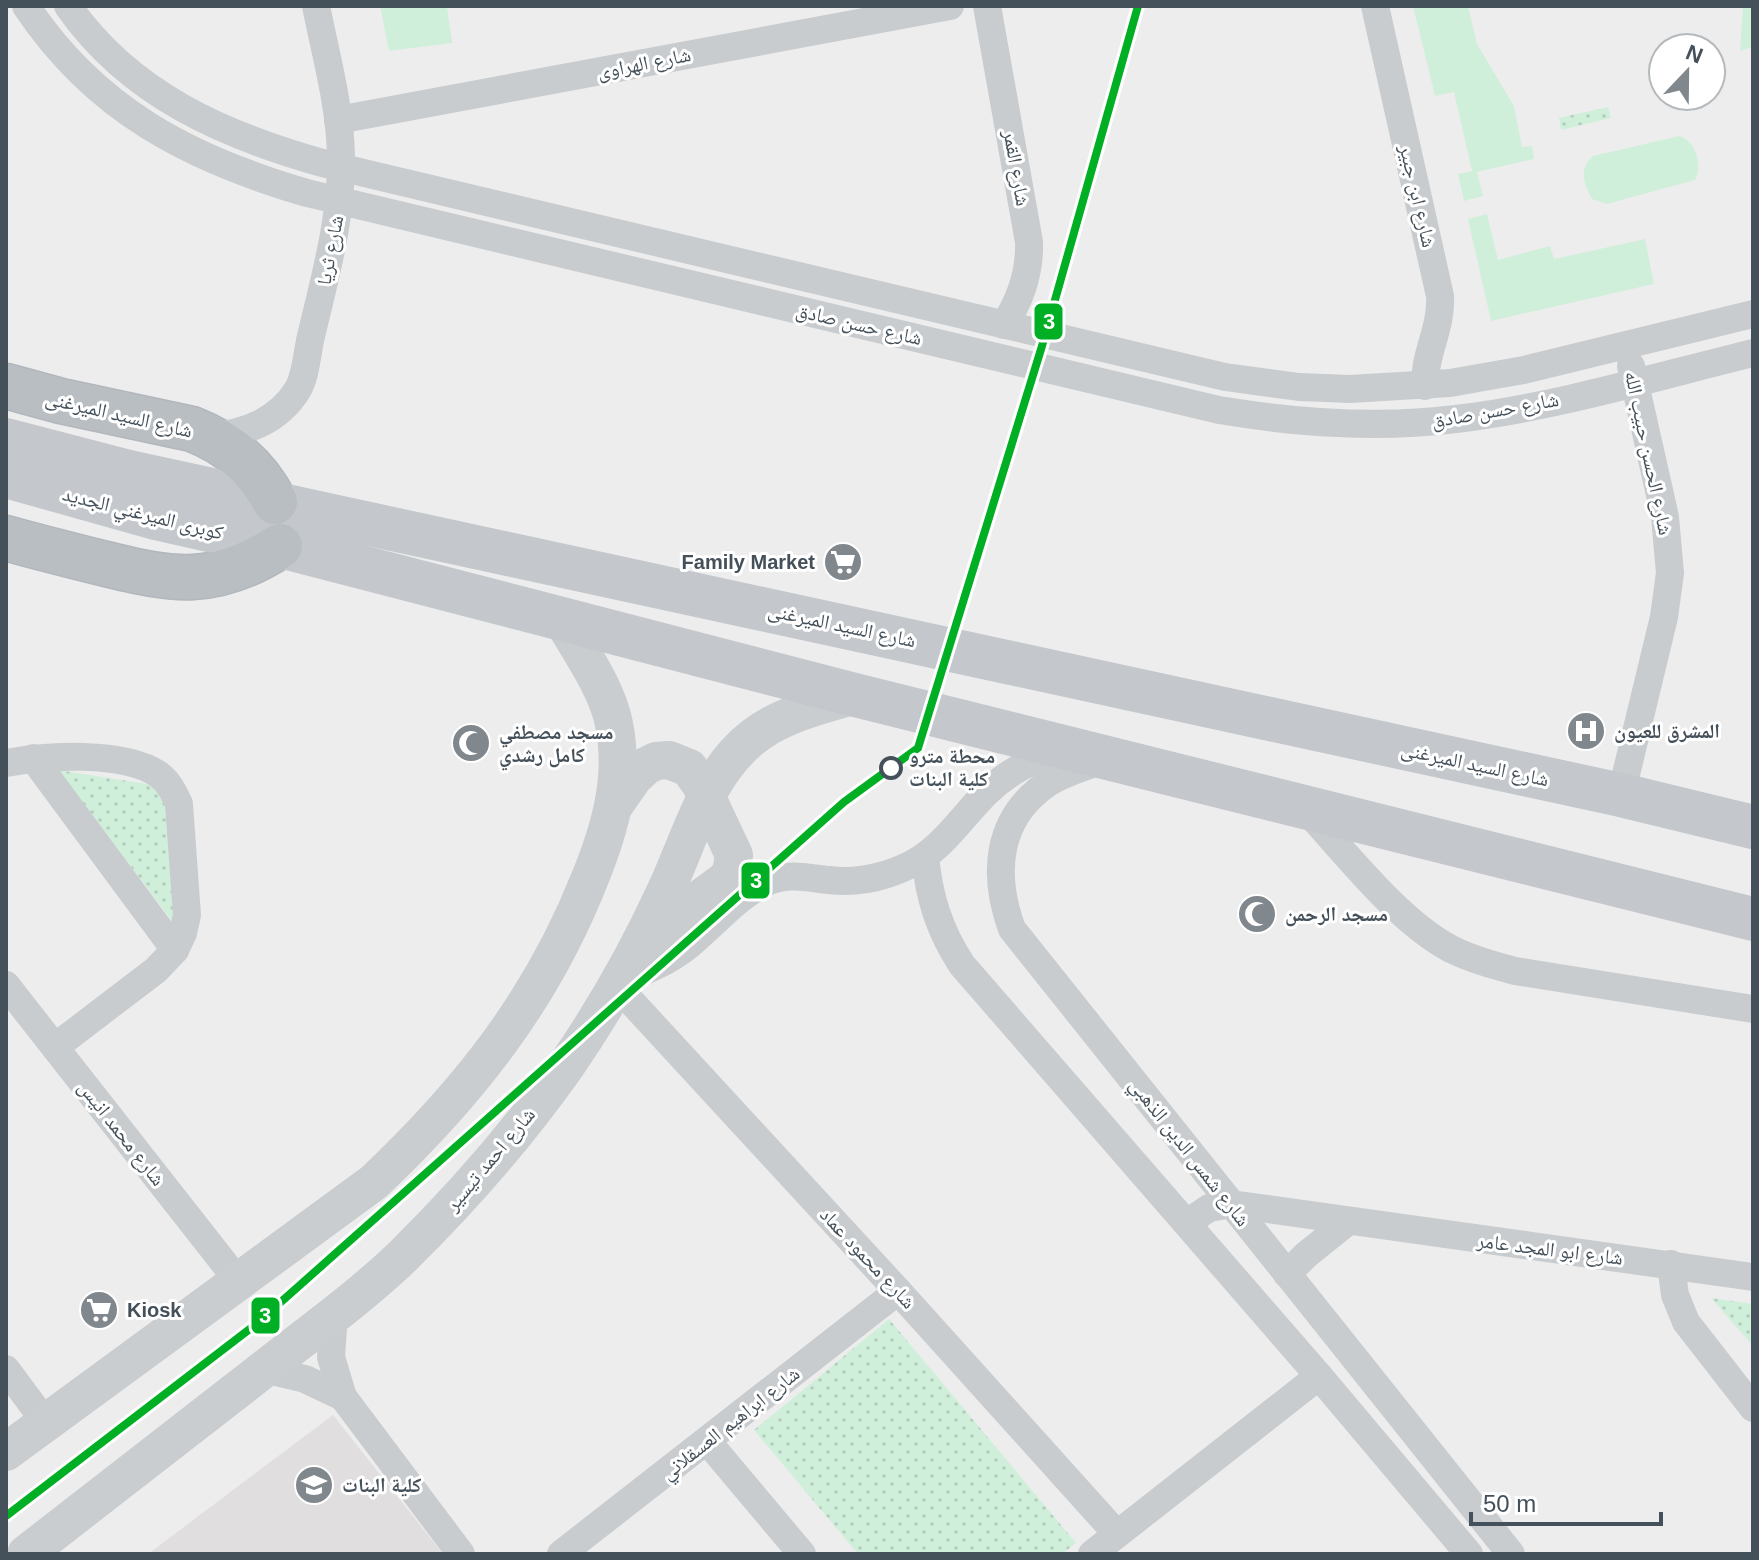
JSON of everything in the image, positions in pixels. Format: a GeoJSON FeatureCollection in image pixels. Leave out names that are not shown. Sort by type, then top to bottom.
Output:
{"type":"FeatureCollection","features":[{"type":"Feature","properties":{"kind":"highway","name":"شارع السيد الميرغنى"},"geometry":{"type":"LineString","coordinates":[[6,386],[116,414],[192,429],[210,436],[242,457],[266,485],[275,502]]}},
{"type":"Feature","properties":{"kind":"highway"},"geometry":{"type":"LineString","coordinates":[[6,538],[170,578],[214,575],[237,569],[280,546]]}},
{"type":"Feature","properties":{"kind":"main road","name":"كوبرى الميرغني الجديد"},"geometry":{"type":"LineString","coordinates":[[6,440],[129,472],[275,502]]}},
{"type":"Feature","properties":{"kind":"main road","name":"كوبرى الميرغني الجديد"},"geometry":{"type":"LineString","coordinates":[[6,476],[156,518],[280,546]]}},
{"type":"Feature","properties":{"kind":"main road","name":"شارع السيد الميرغنى"},"geometry":{"type":"LineString","coordinates":[[275,502],[1621,795],[1753,827]]}},
{"type":"Feature","properties":{"kind":"main road"},"geometry":{"type":"LineString","coordinates":[[280,546],[1064,748],[1753,919]]}},
{"type":"Feature","properties":{"kind":"main road"},"geometry":{"type":"LineString","coordinates":[[6,1452],[374,1182],[421,1137],[465,1088],[520,1014],[572,924],[616,803],[618,746],[611,710],[563,621]]}},
{"type":"Feature","properties":{"kind":"main road","name":"شارع احمد تيسير"},"geometry":{"type":"LineString","coordinates":[[26,1554],[334,1314],[400,1259],[469,1188],[566,1066],[617,983],[667,889],[706,797],[731,756],[755,735],[782,719],[855,695]]}},
{"type":"Feature","properties":{"kind":"main road"},"geometry":{"type":"LineString","coordinates":[[616,803],[646,766],[656,761],[669,760],[689,768],[734,855],[731,873],[724,881],[638,944]]}},
{"type":"Feature","properties":{"kind":"street","name":"شارع حسن صادق"},"geometry":{"type":"LineString","coordinates":[[26,6],[82,75],[108,99],[151,130],[227,167],[339,201],[1193,404],[1258,416],[1349,424],[1428,422],[1506,412],[1753,353]]}},
{"type":"Feature","properties":{"kind":"street","name":"شارع حسن صادق"},"geometry":{"type":"LineString","coordinates":[[68,6],[111,57],[147,87],[186,112],[256,143],[341,167],[1200,372],[1250,381],[1350,389],[1425,386],[1512,373],[1753,314]]}},
{"type":"Feature","properties":{"kind":"street","name":"شارع ثريا"},"geometry":{"type":"LineString","coordinates":[[210,436],[246,430],[263,423],[278,412],[299,387],[334,238],[341,167],[338,120],[316,6]]}},
{"type":"Feature","properties":{"kind":"street","name":"شارع الهراوى"},"geometry":{"type":"LineString","coordinates":[[338,120],[950,6]]}},
{"type":"Feature","properties":{"kind":"street","name":"شارع القمر"},"geometry":{"type":"LineString","coordinates":[[987,6],[1029,242],[1026,281],[1004,325]]}},
{"type":"Feature","properties":{"kind":"street","name":"شارع ابن جبير"},"geometry":{"type":"LineString","coordinates":[[1375,6],[1440,296],[1439,321],[1426,364],[1425,386]]}},
{"type":"Feature","properties":{"kind":"street","name":"شارع الحسن حبيب الله"},"geometry":{"type":"LineString","coordinates":[[1621,795],[1664,617],[1670,573],[1665,517],[1626,345]]}},
{"type":"Feature","properties":{"kind":"street"},"geometry":{"type":"LineString","coordinates":[[617,983],[666,961],[752,891],[771,881],[798,875],[830,880],[867,879],[907,867],[925,856],[1005,777],[1023,765],[1064,748]]}},
{"type":"Feature","properties":{"kind":"street"},"geometry":{"type":"LineString","coordinates":[[20,760],[78,757],[118,761],[146,768],[161,776],[173,789],[179,804],[187,897],[183,933],[175,950],[156,970],[55,1047]]}},
{"type":"Feature","properties":{"kind":"street","name":"شارع شمس الدين الذهبي"},"geometry":{"type":"LineString","coordinates":[[1108,758],[1049,782],[1023,804],[1009,825],[1002,853],[1003,904],[1012,929],[1511,1554]]}},
{"type":"Feature","properties":{"kind":"street"},"geometry":{"type":"LineString","coordinates":[[20,760],[175,950]]}},
{"type":"Feature","properties":{"kind":"street"},"geometry":{"type":"LineString","coordinates":[[1304,808],[1420,930],[1451,949],[1484,963],[1515,971],[1753,1009]]}},
{"type":"Feature","properties":{"kind":"street"},"geometry":{"type":"LineString","coordinates":[[925,856],[932,906],[962,965],[1319,1376],[1469,1554]]}},
{"type":"Feature","properties":{"kind":"street","name":"شارع محمود عماد"},"geometry":{"type":"LineString","coordinates":[[617,983],[1117,1534]]}},
{"type":"Feature","properties":{"kind":"street","name":"شارع محمد انيس"},"geometry":{"type":"LineString","coordinates":[[6,985],[239,1282]]}},
{"type":"Feature","properties":{"kind":"street"},"geometry":{"type":"LineString","coordinates":[[1187,1223],[1209,1208],[1231,1204]]}},
{"type":"Feature","properties":{"kind":"street","name":"شارع ابو المجد عامر"},"geometry":{"type":"LineString","coordinates":[[1231,1204],[1753,1277]]}},
{"type":"Feature","properties":{"kind":"street"},"geometry":{"type":"LineString","coordinates":[[1287,1274],[1347,1222]]}},
{"type":"Feature","properties":{"kind":"street"},"geometry":{"type":"LineString","coordinates":[[1671,1264],[1675,1295],[1686,1322],[1753,1408]]}},
{"type":"Feature","properties":{"kind":"street","name":"شارع ابراهيم العسقلاني"},"geometry":{"type":"LineString","coordinates":[[561,1554],[898,1291]]}},
{"type":"Feature","properties":{"kind":"street"},"geometry":{"type":"LineString","coordinates":[[334,1314],[331,1357],[343,1397],[461,1554]]}},
{"type":"Feature","properties":{"kind":"street"},"geometry":{"type":"LineString","coordinates":[[6,1369],[46,1423]]}},
{"type":"Feature","properties":{"kind":"street"},"geometry":{"type":"LineString","coordinates":[[263,1369],[305,1379],[343,1397]]}},
{"type":"Feature","properties":{"kind":"street"},"geometry":{"type":"LineString","coordinates":[[1092,1554],[1319,1376]]}},
{"type":"Feature","properties":{"kind":"street"},"geometry":{"type":"LineString","coordinates":[[707,1441],[802,1554]]}},
{"type":"Feature","properties":{"kind":"shaded area","name":"كلية البنات"},"geometry":{"type":"Polygon","coordinates":[[[333,1415],[443,1554],[148,1554],[333,1415]]]}},
{"type":"Feature","properties":{"kind":"green space"},"geometry":{"type":"Polygon","coordinates":[[[380,6],[447,6],[452,43],[389,51],[380,6]]]}},
{"type":"Feature","properties":{"kind":"green space"},"geometry":{"type":"Polygon","coordinates":[[[1413,6],[1468,6],[1477,44],[1514,106],[1522,147],[1532,146],[1534,159],[1477,172],[1483,196],[1464,201],[1458,174],[1472,171],[1454,92],[1435,96],[1413,6]]]}},
{"type":"Feature","properties":{"kind":"green space"},"geometry":{"type":"Polygon","coordinates":[[[1743,6],[1753,6],[1753,47],[1740,51],[1743,6]]]}},
{"type":"Feature","properties":{"kind":"green space"},"geometry":{"type":"Polygon","coordinates":[[[1608,107],[1611,118],[1561,130],[1559,118],[1608,107]]]}},
{"type":"Feature","properties":{"kind":"green space"},"geometry":{"type":"Polygon","coordinates":[[[1679,136],[1694,148],[1698,161],[1695,180],[1607,204],[1592,199],[1584,171],[1593,156],[1679,136]]]}},
{"type":"Feature","properties":{"kind":"green space"},"geometry":{"type":"Polygon","coordinates":[[[1487,214],[1498,260],[1550,246],[1554,259],[1645,239],[1654,284],[1491,321],[1468,219],[1487,214]]]}},
{"type":"Feature","properties":{"kind":"green space"},"geometry":{"type":"Polygon","coordinates":[[[58,770],[185,790],[181,933],[58,770]]]}},
{"type":"Feature","properties":{"kind":"green space"},"geometry":{"type":"Polygon","coordinates":[[[1711,1298],[1753,1304],[1753,1346],[1711,1298]]]}},
{"type":"Feature","properties":{"kind":"green space"},"geometry":{"type":"Polygon","coordinates":[[[889,1319],[1076,1543],[1062,1554],[858,1554],[754,1430],[889,1319]]]}},
{"type":"Feature","properties":{"kind":"transit line","name":"3"},"geometry":{"type":"LineString","coordinates":[[6,1516],[255,1325],[844,802],[918,748],[1042,346],[1138,6]]}},
{"type":"Feature","properties":{"kind":"place","name":"Family Market"},"geometry":{"type":"Point","coordinates":[843,562]}},
{"type":"Feature","properties":{"kind":"place","name":"المشرق للعيون"},"geometry":{"type":"Point","coordinates":[1586,731]}},
{"type":"Feature","properties":{"kind":"place","name":"مسجد مصطفي كامل رشدي"},"geometry":{"type":"Point","coordinates":[471,743]}},
{"type":"Feature","properties":{"kind":"place","name":"محطة مترو كلية البنات"},"geometry":{"type":"Point","coordinates":[891,768]}},
{"type":"Feature","properties":{"kind":"place","name":"مسجد الرحمن"},"geometry":{"type":"Point","coordinates":[1257,914]}},
{"type":"Feature","properties":{"kind":"place","name":"Kiosk"},"geometry":{"type":"Point","coordinates":[99,1310]}},
{"type":"Feature","properties":{"kind":"place","name":"كلية البنات"},"geometry":{"type":"Point","coordinates":[314,1485]}}]}
